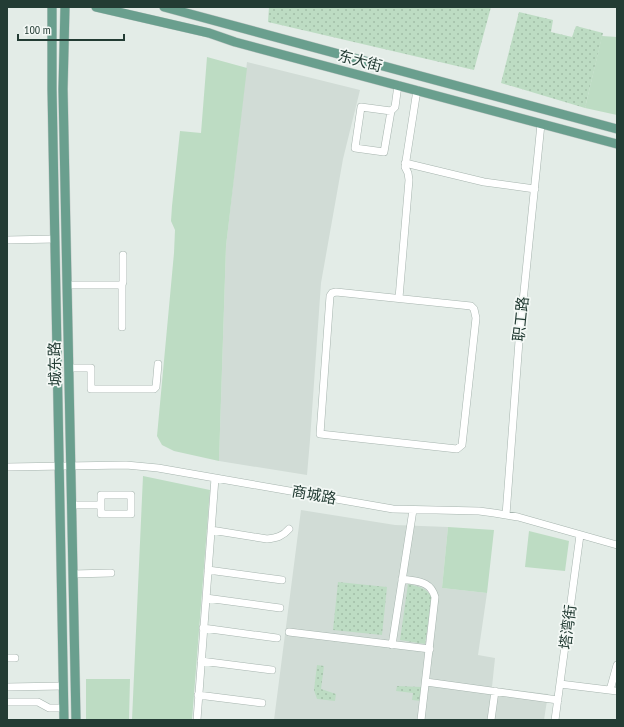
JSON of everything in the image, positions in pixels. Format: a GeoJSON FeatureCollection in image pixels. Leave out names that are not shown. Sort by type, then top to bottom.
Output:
{"type":"FeatureCollection","features":[{"type":"Feature","properties":{"kind":"main road","name":"城东路"},"geometry":{"type":"LineString","coordinates":[[52,7],[52,89],[64,720]]}},
{"type":"Feature","properties":{"kind":"main road","name":"城东路"},"geometry":{"type":"LineString","coordinates":[[65,7],[63,88],[76,720]]}},
{"type":"Feature","properties":{"kind":"main road","name":"东大街"},"geometry":{"type":"LineString","coordinates":[[96,7],[209,33],[235,42],[617,144]]}},
{"type":"Feature","properties":{"kind":"main road","name":"东大街"},"geometry":{"type":"LineString","coordinates":[[164,7],[617,129]]}},
{"type":"Feature","properties":{"kind":"street"},"geometry":{"type":"LineString","coordinates":[[391,111],[361,106],[355,148],[384,152],[391,111],[395,107],[398,86]]}},
{"type":"Feature","properties":{"kind":"street"},"geometry":{"type":"LineString","coordinates":[[399,298],[409,180],[405,163],[416,90]]}},
{"type":"Feature","properties":{"kind":"street","name":"职工路"},"geometry":{"type":"LineString","coordinates":[[506,515],[519,341],[541,124]]}},
{"type":"Feature","properties":{"kind":"street"},"geometry":{"type":"LineString","coordinates":[[405,163],[484,182],[534,189]]}},
{"type":"Feature","properties":{"kind":"street"},"geometry":{"type":"LineString","coordinates":[[7,240],[55,239]]}},
{"type":"Feature","properties":{"kind":"street"},"geometry":{"type":"LineString","coordinates":[[122,327],[123,255]]}},
{"type":"Feature","properties":{"kind":"street"},"geometry":{"type":"LineString","coordinates":[[67,285],[122,284]]}},
{"type":"Feature","properties":{"kind":"street"},"geometry":{"type":"LineString","coordinates":[[336,292],[399,298],[471,306],[474,309],[476,318],[462,445],[457,449],[320,434],[330,296],[332,293],[336,292]]}},
{"type":"Feature","properties":{"kind":"street"},"geometry":{"type":"LineString","coordinates":[[69,368],[91,368],[91,389],[154,390],[156,387],[158,364]]}},
{"type":"Feature","properties":{"kind":"street","name":"商城路"},"geometry":{"type":"LineString","coordinates":[[7,468],[126,465],[166,469],[393,509],[479,511],[518,517],[617,545]]}},
{"type":"Feature","properties":{"kind":"street"},"geometry":{"type":"LineString","coordinates":[[197,720],[215,478]]}},
{"type":"Feature","properties":{"kind":"street"},"geometry":{"type":"LineString","coordinates":[[101,495],[131,495],[131,514],[101,514],[101,505],[101,495]]}},
{"type":"Feature","properties":{"kind":"street"},"geometry":{"type":"LineString","coordinates":[[71,505],[101,505]]}},
{"type":"Feature","properties":{"kind":"street"},"geometry":{"type":"LineString","coordinates":[[392,645],[413,510]]}},
{"type":"Feature","properties":{"kind":"street"},"geometry":{"type":"LineString","coordinates":[[211,530],[267,539],[284,535],[289,529]]}},
{"type":"Feature","properties":{"kind":"street","name":"塔湾街"},"geometry":{"type":"LineString","coordinates":[[555,720],[580,535]]}},
{"type":"Feature","properties":{"kind":"street"},"geometry":{"type":"LineString","coordinates":[[208,570],[282,580]]}},
{"type":"Feature","properties":{"kind":"street"},"geometry":{"type":"LineString","coordinates":[[73,574],[110,574]]}},
{"type":"Feature","properties":{"kind":"street"},"geometry":{"type":"LineString","coordinates":[[402,579],[426,583],[434,592],[435,597],[421,720]]}},
{"type":"Feature","properties":{"kind":"street"},"geometry":{"type":"LineString","coordinates":[[206,598],[280,608]]}},
{"type":"Feature","properties":{"kind":"street"},"geometry":{"type":"LineString","coordinates":[[203,628],[278,638]]}},
{"type":"Feature","properties":{"kind":"street"},"geometry":{"type":"LineString","coordinates":[[289,632],[430,650]]}},
{"type":"Feature","properties":{"kind":"street"},"geometry":{"type":"LineString","coordinates":[[201,661],[272,670]]}},
{"type":"Feature","properties":{"kind":"street"},"geometry":{"type":"LineString","coordinates":[[560,684],[614,691],[617,665]]}},
{"type":"Feature","properties":{"kind":"street"},"geometry":{"type":"LineString","coordinates":[[426,682],[558,700]]}},
{"type":"Feature","properties":{"kind":"street"},"geometry":{"type":"LineString","coordinates":[[7,687],[63,686]]}},
{"type":"Feature","properties":{"kind":"street"},"geometry":{"type":"LineString","coordinates":[[491,720],[495,692]]}},
{"type":"Feature","properties":{"kind":"street"},"geometry":{"type":"LineString","coordinates":[[198,695],[262,703]]}},
{"type":"Feature","properties":{"kind":"street"},"geometry":{"type":"LineString","coordinates":[[7,702],[38,702],[49,708],[64,708]]}},
{"type":"Feature","properties":{"kind":"shaded area"},"geometry":{"type":"Polygon","coordinates":[[[247,62],[360,90],[343,159],[321,283],[307,475],[219,461],[226,246],[247,62]]]}},
{"type":"Feature","properties":{"kind":"shaded area"},"geometry":{"type":"Polygon","coordinates":[[[301,510],[395,525],[448,527],[442,588],[487,593],[478,655],[495,658],[492,687],[548,694],[544,720],[274,720],[301,510]]]}},
{"type":"Feature","properties":{"kind":"green space"},"geometry":{"type":"Polygon","coordinates":[[[269,7],[491,7],[474,70],[268,22],[269,7]]]}},
{"type":"Feature","properties":{"kind":"green space"},"geometry":{"type":"Polygon","coordinates":[[[519,12],[553,20],[551,32],[572,37],[576,26],[603,33],[585,108],[501,83],[519,12]]]}},
{"type":"Feature","properties":{"kind":"green space"},"geometry":{"type":"Polygon","coordinates":[[[602,36],[617,37],[617,115],[585,108],[602,36]]]}},
{"type":"Feature","properties":{"kind":"green space"},"geometry":{"type":"Polygon","coordinates":[[[207,57],[247,68],[226,246],[219,461],[174,451],[162,445],[157,436],[174,253],[175,230],[171,221],[180,131],[201,133],[207,57]]]}},
{"type":"Feature","properties":{"kind":"green space"},"geometry":{"type":"Polygon","coordinates":[[[143,476],[210,490],[192,720],[132,720],[143,476]]]}},
{"type":"Feature","properties":{"kind":"green space"},"geometry":{"type":"Polygon","coordinates":[[[448,527],[494,530],[487,593],[442,588],[448,527]]]}},
{"type":"Feature","properties":{"kind":"green space"},"geometry":{"type":"Polygon","coordinates":[[[529,531],[569,541],[565,571],[525,567],[529,531]]]}},
{"type":"Feature","properties":{"kind":"green space"},"geometry":{"type":"Polygon","coordinates":[[[338,582],[387,587],[382,635],[333,630],[338,582]]]}},
{"type":"Feature","properties":{"kind":"green space"},"geometry":{"type":"Polygon","coordinates":[[[408,584],[425,590],[432,598],[425,644],[400,640],[408,584]]]}},
{"type":"Feature","properties":{"kind":"green space"},"geometry":{"type":"Polygon","coordinates":[[[317,665],[324,666],[321,689],[336,694],[335,701],[317,699],[314,690],[317,665]]]}},
{"type":"Feature","properties":{"kind":"green space"},"geometry":{"type":"Polygon","coordinates":[[[86,679],[130,679],[129,720],[86,720],[86,679]]]}},
{"type":"Feature","properties":{"kind":"green space"},"geometry":{"type":"Polygon","coordinates":[[[397,686],[422,687],[421,701],[412,700],[413,693],[396,691],[397,686]]]}}]}
